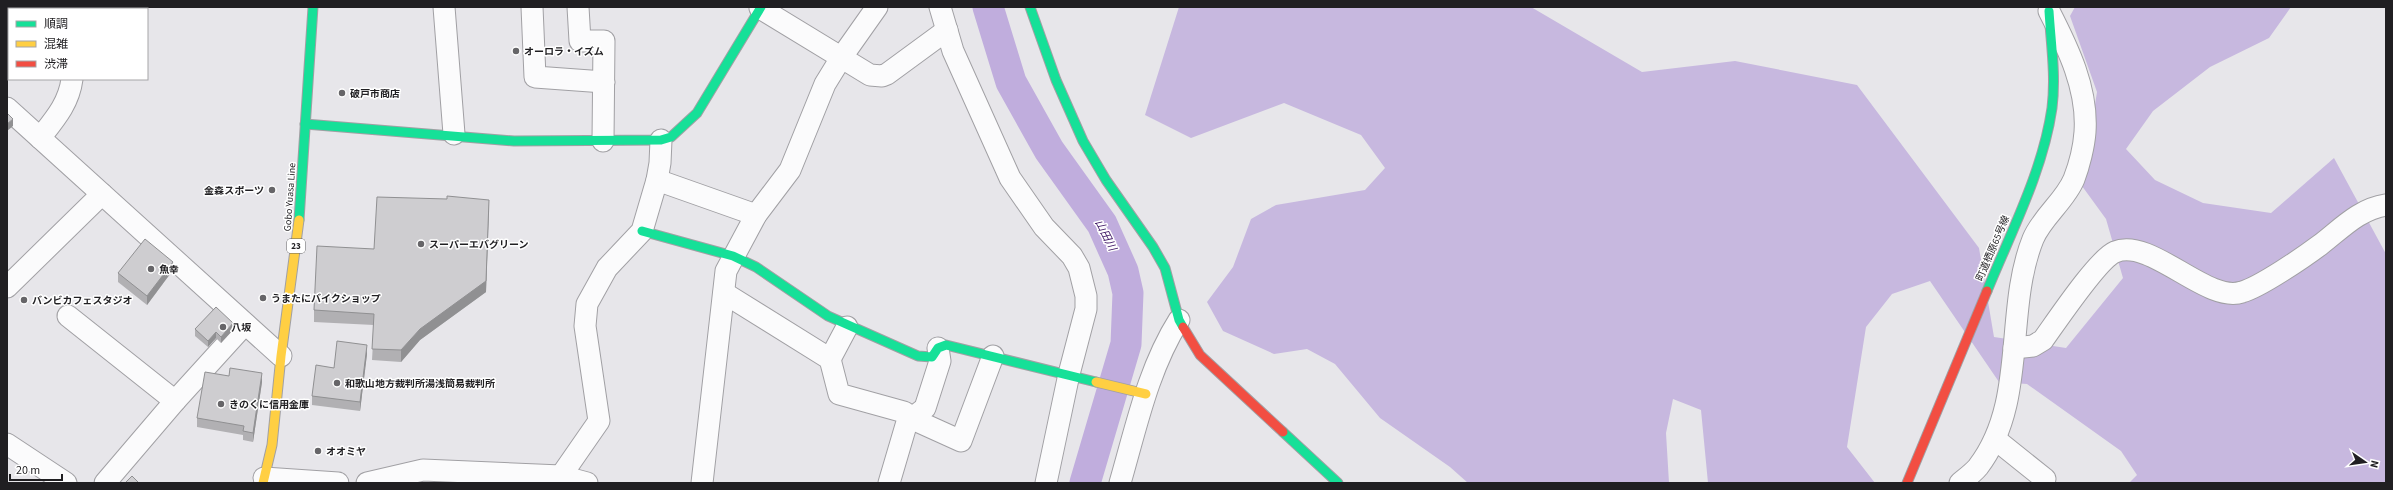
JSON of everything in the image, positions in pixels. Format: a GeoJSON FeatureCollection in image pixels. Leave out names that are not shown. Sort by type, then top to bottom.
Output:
{"type":"FeatureCollection","features":[{"type":"Feature","properties":{"kind":"street","name":"Gobo Yuasa Line"},"geometry":{"type":"LineString","coordinates":[[264,480],[272,445],[281,356],[299,222],[313,7]]}},
{"type":"Feature","properties":{"kind":"street"},"geometry":{"type":"LineString","coordinates":[[444,7],[454,134]]}},
{"type":"Feature","properties":{"kind":"street"},"geometry":{"type":"LineString","coordinates":[[532,7],[535,77],[604,82]]}},
{"type":"Feature","properties":{"kind":"street"},"geometry":{"type":"LineString","coordinates":[[578,7],[580,41],[604,41],[603,141]]}},
{"type":"Feature","properties":{"kind":"street"},"geometry":{"type":"LineString","coordinates":[[702,483],[726,271],[756,215],[790,170],[825,84],[841,58],[877,7]]}},
{"type":"Feature","properties":{"kind":"street"},"geometry":{"type":"LineString","coordinates":[[940,7],[953,51],[1010,178],[1044,227],[1072,256],[1079,268],[1086,296],[1086,309],[1074,375],[1046,483]]}},
{"type":"Feature","properties":{"kind":"street"},"geometry":{"type":"LineString","coordinates":[[1030,7],[1056,80],[1083,141],[1106,180],[1153,247],[1165,268],[1179,320],[1200,355],[1338,483]]}},
{"type":"Feature","properties":{"kind":"street"},"geometry":{"type":"LineString","coordinates":[[305,124],[454,134],[514,140],[661,140],[671,136],[697,113],[761,8],[870,75],[882,76],[947,30]]}},
{"type":"Feature","properties":{"kind":"street"},"geometry":{"type":"LineString","coordinates":[[1960,483],[1977,467],[1995,439],[2006,402],[2014,348],[2020,283],[2034,238],[2074,179],[2085,132],[2082,98],[2069,49],[2048,9]]}},
{"type":"Feature","properties":{"kind":"street","name":"町道栖原65号線"},"geometry":{"type":"LineString","coordinates":[[1907,483],[2026,196],[2042,150],[2052,107],[2053,64],[2048,9]]}},
{"type":"Feature","properties":{"kind":"street"},"geometry":{"type":"LineString","coordinates":[[40,138],[62,110],[70,92],[72,80]]}},
{"type":"Feature","properties":{"kind":"street"},"geometry":{"type":"LineString","coordinates":[[7,108],[281,356]]}},
{"type":"Feature","properties":{"kind":"street"},"geometry":{"type":"LineString","coordinates":[[558,479],[599,421],[585,326],[587,304],[607,268],[642,231],[657,180],[661,140]]}},
{"type":"Feature","properties":{"kind":"street"},"geometry":{"type":"LineString","coordinates":[[657,180],[756,215]]}},
{"type":"Feature","properties":{"kind":"street"},"geometry":{"type":"LineString","coordinates":[[7,287],[102,194]]}},
{"type":"Feature","properties":{"kind":"street"},"geometry":{"type":"LineString","coordinates":[[2014,348],[2033,346],[2042,340],[2090,275],[2115,252],[2129,250],[2149,256],[2216,291],[2241,293],[2318,246],[2371,207],[2386,205]]}},
{"type":"Feature","properties":{"kind":"street"},"geometry":{"type":"LineString","coordinates":[[642,231],[733,256],[756,267],[828,316],[847,327],[924,358],[932,357],[938,348],[946,345],[1074,375],[1141,393]]}},
{"type":"Feature","properties":{"kind":"street"},"geometry":{"type":"LineString","coordinates":[[724,293],[830,359]]}},
{"type":"Feature","properties":{"kind":"street"},"geometry":{"type":"LineString","coordinates":[[68,316],[175,401]]}},
{"type":"Feature","properties":{"kind":"street"},"geometry":{"type":"LineString","coordinates":[[1120,483],[1141,393],[1168,338],[1179,320]]}},
{"type":"Feature","properties":{"kind":"street"},"geometry":{"type":"LineString","coordinates":[[105,483],[175,401],[246,324]]}},
{"type":"Feature","properties":{"kind":"street"},"geometry":{"type":"LineString","coordinates":[[847,327],[830,359],[839,394],[904,412],[961,441],[993,356]]}},
{"type":"Feature","properties":{"kind":"street"},"geometry":{"type":"LineString","coordinates":[[889,483],[907,422],[926,408],[940,361],[938,348]]}},
{"type":"Feature","properties":{"kind":"street"},"geometry":{"type":"LineString","coordinates":[[1995,439],[2045,479],[2042,483]]}},
{"type":"Feature","properties":{"kind":"street"},"geometry":{"type":"LineString","coordinates":[[7,444],[66,483]]}},
{"type":"Feature","properties":{"kind":"street"},"geometry":{"type":"LineString","coordinates":[[367,483],[423,470],[558,479],[587,483]]}},
{"type":"Feature","properties":{"kind":"street"},"geometry":{"type":"LineString","coordinates":[[264,480],[338,483]]}},
{"type":"Feature","properties":{"kind":"shaded area"},"geometry":{"type":"Polygon","coordinates":[[[1179,7],[1531,7],[1642,72],[1735,61],[1857,85],[1979,248],[1994,337],[2066,348],[2123,278],[2106,219],[2082,186],[2097,92],[2070,16],[2075,7],[2291,7],[2269,38],[2210,67],[2153,111],[2126,149],[2155,180],[2203,203],[2271,213],[2334,158],[2386,254],[2386,483],[2129,483],[2137,475],[2121,451],[2027,384],[1999,382],[1930,281],[1892,294],[1866,327],[1847,447],[1875,483],[1708,483],[1701,410],[1673,399],[1666,433],[1669,483],[1468,483],[1450,467],[1380,418],[1335,364],[1307,349],[1274,354],[1223,331],[1207,302],[1233,267],[1251,219],[1276,205],[1365,190],[1385,168],[1361,135],[1284,103],[1191,138],[1145,115],[1179,7]]]}},
{"type":"Feature","properties":{"kind":"building"},"geometry":{"type":"Polygon","coordinates":[[[101,7],[126,7],[126,8],[101,7]]]}},
{"type":"Feature","properties":{"kind":"building"},"geometry":{"type":"Polygon","coordinates":[[[7,113],[13,119],[7,124],[7,113]]]}},
{"type":"Feature","properties":{"kind":"building"},"geometry":{"type":"Polygon","coordinates":[[[447,196],[489,200],[486,281],[420,329],[401,350],[372,349],[374,314],[314,310],[317,246],[374,249],[377,197],[447,199],[447,196]]]}},
{"type":"Feature","properties":{"kind":"building"},"geometry":{"type":"Polygon","coordinates":[[[145,239],[173,262],[147,296],[118,273],[145,239]]]}},
{"type":"Feature","properties":{"kind":"building"},"geometry":{"type":"Polygon","coordinates":[[[216,307],[233,323],[221,337],[216,332],[208,341],[195,329],[216,307]]]}},
{"type":"Feature","properties":{"kind":"building"},"geometry":{"type":"Polygon","coordinates":[[[337,341],[367,345],[360,402],[312,396],[316,365],[334,368],[337,341]]]}},
{"type":"Feature","properties":{"kind":"building"},"geometry":{"type":"Polygon","coordinates":[[[230,368],[262,373],[253,433],[243,431],[244,426],[197,418],[205,372],[229,376],[230,368]]]}},
{"type":"Feature","properties":{"kind":"building"},"geometry":{"type":"Polygon","coordinates":[[[132,476],[139,483],[125,483],[132,476]]]}},
{"type":"Feature","properties":{"kind":"waterway","name":"山田川"},"geometry":{"type":"LineString","coordinates":[[988,7],[1011,82],[1049,150],[1102,224],[1123,271],[1128,293],[1126,344],[1085,483]]}},
{"type":"Feature","properties":{"kind":"traffic: fast"},"geometry":{"type":"LineString","coordinates":[[299,220],[313,7]]}},
{"type":"Feature","properties":{"kind":"traffic: fast"},"geometry":{"type":"LineString","coordinates":[[305,124],[514,141],[661,140],[671,137],[697,113],[761,7]]}},
{"type":"Feature","properties":{"kind":"traffic: fast"},"geometry":{"type":"LineString","coordinates":[[1030,7],[1056,80],[1083,141],[1106,180],[1153,247],[1165,268],[1179,320],[1183,327]]}},
{"type":"Feature","properties":{"kind":"traffic: fast"},"geometry":{"type":"LineString","coordinates":[[1987,291],[2034,178],[2048,132],[2054,84],[2049,11]]}},
{"type":"Feature","properties":{"kind":"traffic: fast"},"geometry":{"type":"LineString","coordinates":[[642,231],[733,256],[756,267],[828,316],[918,356],[932,357],[938,348],[946,345],[1096,382]]}},
{"type":"Feature","properties":{"kind":"traffic: fast"},"geometry":{"type":"LineString","coordinates":[[1283,432],[1338,483]]}},
{"type":"Feature","properties":{"kind":"traffic: slow"},"geometry":{"type":"LineString","coordinates":[[263,483],[272,445],[281,356],[299,220]]}},
{"type":"Feature","properties":{"kind":"traffic: slow"},"geometry":{"type":"LineString","coordinates":[[1096,382],[1146,394]]}},
{"type":"Feature","properties":{"kind":"traffic: jam"},"geometry":{"type":"LineString","coordinates":[[1907,483],[1987,291]]}},
{"type":"Feature","properties":{"kind":"traffic: jam"},"geometry":{"type":"LineString","coordinates":[[1183,327],[1200,355],[1283,432]]}},
{"type":"Feature","properties":{"kind":"place","name":"オーロラ・イズム"},"geometry":{"type":"Point","coordinates":[516,51]}},
{"type":"Feature","properties":{"kind":"place","name":"破戸市商店"},"geometry":{"type":"Point","coordinates":[342,93]}},
{"type":"Feature","properties":{"kind":"place","name":"金森スポーツ"},"geometry":{"type":"Point","coordinates":[272,190]}},
{"type":"Feature","properties":{"kind":"place","name":"スーパーエバグリーン"},"geometry":{"type":"Point","coordinates":[421,244]}},
{"type":"Feature","properties":{"kind":"place","name":"魚幸"},"geometry":{"type":"Point","coordinates":[151,269]}},
{"type":"Feature","properties":{"kind":"place","name":"うまたにバイクショップ"},"geometry":{"type":"Point","coordinates":[263,298]}},
{"type":"Feature","properties":{"kind":"place","name":"バンビカフェスタジオ"},"geometry":{"type":"Point","coordinates":[24,300]}},
{"type":"Feature","properties":{"kind":"place","name":"八坂"},"geometry":{"type":"Point","coordinates":[223,327]}},
{"type":"Feature","properties":{"kind":"place","name":"和歌山地方裁判所湯浅簡易裁判所"},"geometry":{"type":"Point","coordinates":[337,383]}},
{"type":"Feature","properties":{"kind":"place","name":"きのくに信用金庫"},"geometry":{"type":"Point","coordinates":[221,404]}},
{"type":"Feature","properties":{"kind":"place","name":"オオミヤ"},"geometry":{"type":"Point","coordinates":[318,451]}}]}
